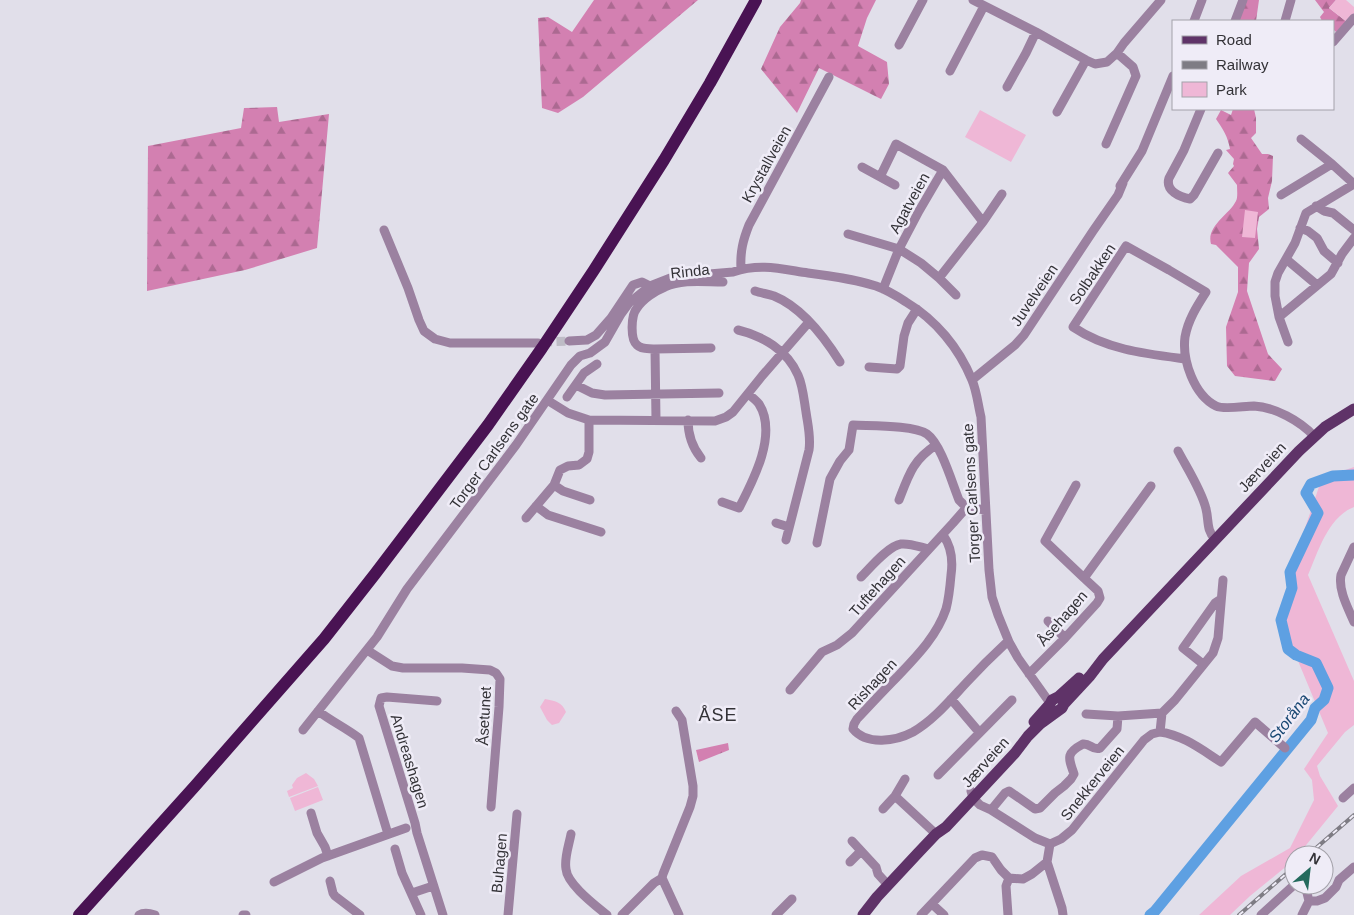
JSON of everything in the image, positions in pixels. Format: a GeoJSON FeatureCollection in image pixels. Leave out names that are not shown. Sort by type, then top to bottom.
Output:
{"type":"FeatureCollection","features":[{"type":"Feature","properties":{"kind":"highway"},"geometry":{"type":"LineString","coordinates":[[79,915],[208,772],[324,639],[488,425],[604,255],[710,83],[756,0]]}},
{"type":"Feature","properties":{"kind":"highway"},"geometry":{"type":"LineString","coordinates":[[88,915],[250,737],[328,645],[418,532],[493,431],[601,274],[671,163],[765,0]]}},
{"type":"Feature","properties":{"kind":"main road","name":"Jærveien"},"geometry":{"type":"LineString","coordinates":[[858,915],[936,834],[942,824],[974,794],[1056,703],[1090,676],[1103,659],[1215,539],[1314,436],[1335,421],[1354,411]]}},
{"type":"Feature","properties":{"kind":"main road","name":"Jærveien"},"geometry":{"type":"LineString","coordinates":[[863,915],[877,897]]}},
{"type":"Feature","properties":{"kind":"street"},"geometry":{"type":"LineString","coordinates":[[899,45],[923,0]]}},
{"type":"Feature","properties":{"kind":"street"},"geometry":{"type":"LineString","coordinates":[[973,0],[1095,64],[1107,62],[1117,53],[1161,0]]}},
{"type":"Feature","properties":{"kind":"street"},"geometry":{"type":"LineString","coordinates":[[1194,20],[1202,0]]}},
{"type":"Feature","properties":{"kind":"street"},"geometry":{"type":"LineString","coordinates":[[1235,20],[1244,0]]}},
{"type":"Feature","properties":{"kind":"street"},"geometry":{"type":"LineString","coordinates":[[1285,20],[1291,0]]}},
{"type":"Feature","properties":{"kind":"street"},"geometry":{"type":"LineString","coordinates":[[950,71],[984,6]]}},
{"type":"Feature","properties":{"kind":"street"},"geometry":{"type":"LineString","coordinates":[[1334,41],[1354,18]]}},
{"type":"Feature","properties":{"kind":"street"},"geometry":{"type":"LineString","coordinates":[[1007,86],[1036,32]]}},
{"type":"Feature","properties":{"kind":"street"},"geometry":{"type":"LineString","coordinates":[[1106,144],[1136,76],[1133,67],[1117,53]]}},
{"type":"Feature","properties":{"kind":"street"},"geometry":{"type":"LineString","coordinates":[[1057,112],[1086,60]]}},
{"type":"Feature","properties":{"kind":"street","name":"Krystallveien"},"geometry":{"type":"LineString","coordinates":[[737,271],[742,242],[749,225],[829,76]]}},
{"type":"Feature","properties":{"kind":"street","name":"Juvelveien"},"geometry":{"type":"LineString","coordinates":[[970,376],[975,369],[989,366],[1024,335],[1092,231],[1118,196],[1123,183],[1150,135],[1172,79]]}},
{"type":"Feature","properties":{"kind":"street"},"geometry":{"type":"LineString","coordinates":[[1201,110],[1184,150],[1167,183],[1170,189],[1179,196],[1190,199],[1194,196],[1218,153]]}},
{"type":"Feature","properties":{"kind":"street"},"geometry":{"type":"LineString","coordinates":[[1288,342],[1279,317],[1275,296],[1275,282],[1278,273],[1295,243],[1306,213],[1354,184],[1302,138]]}},
{"type":"Feature","properties":{"kind":"street","name":"Agatveien"},"geometry":{"type":"LineString","coordinates":[[880,177],[896,144],[942,170],[983,222]]}},
{"type":"Feature","properties":{"kind":"street"},"geometry":{"type":"LineString","coordinates":[[1281,194],[1332,164]]}},
{"type":"Feature","properties":{"kind":"street","name":"Agatveien"},"geometry":{"type":"LineString","coordinates":[[862,167],[895,185]]}},
{"type":"Feature","properties":{"kind":"street","name":"Agatveien"},"geometry":{"type":"LineString","coordinates":[[883,288],[899,250],[942,170]]}},
{"type":"Feature","properties":{"kind":"street"},"geometry":{"type":"LineString","coordinates":[[940,278],[1002,194]]}},
{"type":"Feature","properties":{"kind":"street"},"geometry":{"type":"LineString","coordinates":[[1316,206],[1324,212],[1333,213],[1354,230]]}},
{"type":"Feature","properties":{"kind":"street"},"geometry":{"type":"LineString","coordinates":[[1300,228],[1308,230],[1315,236],[1324,250],[1338,263]]}},
{"type":"Feature","properties":{"kind":"street"},"geometry":{"type":"LineString","coordinates":[[384,230],[424,331],[435,339],[450,343],[538,343]]}},
{"type":"Feature","properties":{"kind":"street","name":"Agatveien"},"geometry":{"type":"LineString","coordinates":[[848,234],[899,250],[921,263],[940,278],[956,295]]}},
{"type":"Feature","properties":{"kind":"street"},"geometry":{"type":"LineString","coordinates":[[1279,317],[1331,274],[1354,238]]}},
{"type":"Feature","properties":{"kind":"street","name":"Solbakken"},"geometry":{"type":"LineString","coordinates":[[1186,359],[1145,354],[1118,348],[1083,334],[1073,327],[1126,246],[1206,292],[1194,311],[1185,337],[1186,359],[1194,383],[1206,399],[1218,407],[1256,406],[1271,410],[1301,425],[1314,436]]}},
{"type":"Feature","properties":{"kind":"street"},"geometry":{"type":"LineString","coordinates":[[1286,259],[1317,285]]}},
{"type":"Feature","properties":{"kind":"street","name":"Torger Carlsens gate"},"geometry":{"type":"LineString","coordinates":[[303,730],[387,624],[407,589],[516,445],[571,365],[580,356],[605,342],[629,303],[650,286],[673,277],[737,271],[762,266],[852,280],[883,288],[917,308],[952,343],[970,376],[981,418],[988,570],[998,615],[1009,642],[1029,674],[1056,703]]}},
{"type":"Feature","properties":{"kind":"street"},"geometry":{"type":"LineString","coordinates":[[569,341],[587,340],[596,335],[611,318],[633,285],[642,282],[650,286]]}},
{"type":"Feature","properties":{"kind":"street","name":"Rinda"},"geometry":{"type":"LineString","coordinates":[[711,348],[642,348],[634,341],[632,317],[636,308],[645,299],[665,287],[678,283],[723,282]]}},
{"type":"Feature","properties":{"kind":"street"},"geometry":{"type":"LineString","coordinates":[[755,291],[775,297],[792,307],[830,345],[840,362]]}},
{"type":"Feature","properties":{"kind":"street"},"geometry":{"type":"LineString","coordinates":[[869,367],[897,369],[900,366],[904,336],[908,323],[917,308]]}},
{"type":"Feature","properties":{"kind":"street"},"geometry":{"type":"LineString","coordinates":[[547,400],[568,413],[589,420],[715,421],[733,412],[809,322]]}},
{"type":"Feature","properties":{"kind":"street"},"geometry":{"type":"LineString","coordinates":[[738,330],[765,340],[782,353],[798,375],[804,400],[811,439],[786,540]]}},
{"type":"Feature","properties":{"kind":"street"},"geometry":{"type":"LineString","coordinates":[[655,349],[656,420]]}},
{"type":"Feature","properties":{"kind":"street"},"geometry":{"type":"LineString","coordinates":[[567,397],[584,373],[597,364]]}},
{"type":"Feature","properties":{"kind":"street"},"geometry":{"type":"LineString","coordinates":[[576,385],[592,393],[605,394],[719,393]]}},
{"type":"Feature","properties":{"kind":"street"},"geometry":{"type":"LineString","coordinates":[[722,502],[742,511],[765,440],[766,427],[760,405],[748,394]]}},
{"type":"Feature","properties":{"kind":"street"},"geometry":{"type":"LineString","coordinates":[[526,518],[554,485],[562,468],[579,465],[587,459],[589,420]]}},
{"type":"Feature","properties":{"kind":"street"},"geometry":{"type":"LineString","coordinates":[[688,420],[688,431],[693,446],[701,458]]}},
{"type":"Feature","properties":{"kind":"street"},"geometry":{"type":"LineString","coordinates":[[817,543],[830,479],[849,450],[854,425],[920,431],[928,434],[942,455],[962,504],[967,507],[985,510]]}},
{"type":"Feature","properties":{"kind":"street"},"geometry":{"type":"LineString","coordinates":[[899,500],[913,467],[926,452],[936,446]]}},
{"type":"Feature","properties":{"kind":"street"},"geometry":{"type":"LineString","coordinates":[[1178,451],[1203,500],[1207,511],[1210,534],[1215,539]]}},
{"type":"Feature","properties":{"kind":"street"},"geometry":{"type":"LineString","coordinates":[[554,485],[563,491],[590,500]]}},
{"type":"Feature","properties":{"kind":"street","name":"Åsehagen"},"geometry":{"type":"LineString","coordinates":[[1029,674],[1065,638],[1100,598],[1098,591],[1045,541],[1076,485]]}},
{"type":"Feature","properties":{"kind":"street","name":"Åsehagen"},"geometry":{"type":"LineString","coordinates":[[1084,578],[1151,486]]}},
{"type":"Feature","properties":{"kind":"street"},"geometry":{"type":"LineString","coordinates":[[536,506],[548,515],[601,532]]}},
{"type":"Feature","properties":{"kind":"street","name":"Tuftehagen"},"geometry":{"type":"LineString","coordinates":[[790,690],[822,652],[837,645],[852,633],[967,507]]}},
{"type":"Feature","properties":{"kind":"street"},"geometry":{"type":"LineString","coordinates":[[776,524],[789,527]]}},
{"type":"Feature","properties":{"kind":"street","name":"Rishagen"},"geometry":{"type":"LineString","coordinates":[[943,535],[950,548],[952,571],[950,594],[946,610],[921,651],[857,719],[853,729],[864,737],[878,741],[912,733],[926,724],[982,665],[1009,642]]}},
{"type":"Feature","properties":{"kind":"street"},"geometry":{"type":"LineString","coordinates":[[861,577],[893,547],[900,544],[929,549]]}},
{"type":"Feature","properties":{"kind":"street"},"geometry":{"type":"LineString","coordinates":[[1354,547],[1340,580],[1350,601],[1354,622]]}},
{"type":"Feature","properties":{"kind":"street"},"geometry":{"type":"LineString","coordinates":[[1223,580],[1218,638],[1212,653],[1162,714],[1160,732],[1172,733],[1221,762],[1255,722],[1285,748]]}},
{"type":"Feature","properties":{"kind":"street"},"geometry":{"type":"LineString","coordinates":[[1203,664],[1184,648],[1215,603],[1222,600]]}},
{"type":"Feature","properties":{"kind":"street"},"geometry":{"type":"LineString","coordinates":[[1048,621],[1065,638]]}},
{"type":"Feature","properties":{"kind":"street","name":"Åsetunet"},"geometry":{"type":"LineString","coordinates":[[367,650],[392,666],[403,668],[462,668],[490,670],[496,673],[500,679],[499,707],[491,807]]}},
{"type":"Feature","properties":{"kind":"street","name":"Andreashagen"},"geometry":{"type":"LineString","coordinates":[[437,701],[387,697],[381,698],[379,706],[443,915]]}},
{"type":"Feature","properties":{"kind":"street"},"geometry":{"type":"LineString","coordinates":[[950,699],[979,732]]}},
{"type":"Feature","properties":{"kind":"street"},"geometry":{"type":"LineString","coordinates":[[938,775],[1012,700]]}},
{"type":"Feature","properties":{"kind":"street"},"geometry":{"type":"LineString","coordinates":[[622,915],[654,883],[662,878],[693,796],[682,720],[676,711]]}},
{"type":"Feature","properties":{"kind":"street"},"geometry":{"type":"LineString","coordinates":[[318,712],[359,738],[388,834]]}},
{"type":"Feature","properties":{"kind":"street"},"geometry":{"type":"LineString","coordinates":[[1086,714],[1118,716],[1162,714]]}},
{"type":"Feature","properties":{"kind":"street"},"geometry":{"type":"LineString","coordinates":[[991,810],[1002,796],[1009,791],[1033,808],[1040,808],[1074,774],[1069,760],[1071,754],[1085,743],[1097,749],[1100,748],[1116,729],[1118,716]]}},
{"type":"Feature","properties":{"kind":"street","name":"Snekkerveien"},"geometry":{"type":"LineString","coordinates":[[1050,844],[1062,839],[1072,830],[1144,740],[1152,734],[1160,732]]}},
{"type":"Feature","properties":{"kind":"street"},"geometry":{"type":"LineString","coordinates":[[883,808],[905,780]]}},
{"type":"Feature","properties":{"kind":"street"},"geometry":{"type":"LineString","coordinates":[[1343,798],[1354,788]]}},
{"type":"Feature","properties":{"kind":"street"},"geometry":{"type":"LineString","coordinates":[[974,794],[980,806],[991,810],[1035,838],[1050,844],[1047,862],[1063,915]]}},
{"type":"Feature","properties":{"kind":"street"},"geometry":{"type":"LineString","coordinates":[[894,796],[936,834]]}},
{"type":"Feature","properties":{"kind":"street"},"geometry":{"type":"LineString","coordinates":[[311,813],[317,833],[328,856]]}},
{"type":"Feature","properties":{"kind":"street","name":"Buhagen"},"geometry":{"type":"LineString","coordinates":[[508,915],[517,814]]}},
{"type":"Feature","properties":{"kind":"street"},"geometry":{"type":"LineString","coordinates":[[274,882],[328,856],[406,828]]}},
{"type":"Feature","properties":{"kind":"street"},"geometry":{"type":"LineString","coordinates":[[571,834],[566,869],[569,880],[607,915]]}},
{"type":"Feature","properties":{"kind":"street"},"geometry":{"type":"LineString","coordinates":[[852,842],[876,866],[878,874],[888,885]]}},
{"type":"Feature","properties":{"kind":"street"},"geometry":{"type":"LineString","coordinates":[[395,849],[402,873],[421,915]]}},
{"type":"Feature","properties":{"kind":"street"},"geometry":{"type":"LineString","coordinates":[[850,862],[861,851]]}},
{"type":"Feature","properties":{"kind":"street"},"geometry":{"type":"LineString","coordinates":[[921,915],[975,858],[982,855],[992,857],[1009,878],[1023,879],[1047,862]]}},
{"type":"Feature","properties":{"kind":"street"},"geometry":{"type":"LineString","coordinates":[[1309,901],[1325,898],[1336,887],[1339,880],[1354,867]]}},
{"type":"Feature","properties":{"kind":"street"},"geometry":{"type":"LineString","coordinates":[[662,878],[679,915]]}},
{"type":"Feature","properties":{"kind":"street"},"geometry":{"type":"LineString","coordinates":[[1008,915],[1006,886],[1009,878]]}},
{"type":"Feature","properties":{"kind":"street"},"geometry":{"type":"LineString","coordinates":[[330,881],[332,893],[359,915]]}},
{"type":"Feature","properties":{"kind":"street"},"geometry":{"type":"LineString","coordinates":[[412,893],[433,886]]}},
{"type":"Feature","properties":{"kind":"street"},"geometry":{"type":"LineString","coordinates":[[1261,915],[1284,894]]}},
{"type":"Feature","properties":{"kind":"street"},"geometry":{"type":"LineString","coordinates":[[1302,915],[1309,901],[1308,895]]}},
{"type":"Feature","properties":{"kind":"street"},"geometry":{"type":"LineString","coordinates":[[774,915],[792,899]]}},
{"type":"Feature","properties":{"kind":"street"},"geometry":{"type":"LineString","coordinates":[[932,904],[944,915]]}},
{"type":"Feature","properties":{"kind":"street"},"geometry":{"type":"LineString","coordinates":[[139,915],[147,913],[155,915]]}},
{"type":"Feature","properties":{"kind":"green space"},"geometry":{"type":"Polygon","coordinates":[[[594,0],[698,0],[583,97],[558,113],[542,108],[538,18],[548,17],[572,32],[594,0]]]}},
{"type":"Feature","properties":{"kind":"green space"},"geometry":{"type":"Polygon","coordinates":[[[801,0],[876,0],[867,18],[858,46],[887,62],[889,84],[881,99],[819,68],[797,113],[761,69],[780,27],[801,0]]]}},
{"type":"Feature","properties":{"kind":"green space"},"geometry":{"type":"Polygon","coordinates":[[[1244,0],[1259,0],[1256,20],[1236,20],[1244,0]]]}},
{"type":"Feature","properties":{"kind":"green space"},"geometry":{"type":"Polygon","coordinates":[[[1315,0],[1336,0],[1329,8],[1347,22],[1336,32],[1334,30],[1334,20],[1322,20],[1320,17],[1324,12],[1315,0]]]}},
{"type":"Feature","properties":{"kind":"green space"},"geometry":{"type":"Polygon","coordinates":[[[1336,0],[1346,0],[1354,7],[1354,14],[1347,22],[1329,8],[1336,0]]]}},
{"type":"Feature","properties":{"kind":"green space"},"geometry":{"type":"Polygon","coordinates":[[[277,107],[279,122],[329,114],[317,248],[245,270],[147,291],[148,146],[241,128],[244,108],[277,107]]]}},
{"type":"Feature","properties":{"kind":"green space"},"geometry":{"type":"Polygon","coordinates":[[[980,110],[1026,135],[1011,162],[965,137],[980,110]]]}},
{"type":"Feature","properties":{"kind":"green space"},"geometry":{"type":"Polygon","coordinates":[[[1221,110],[1231,115],[1233,110],[1254,110],[1256,133],[1251,138],[1262,154],[1273,156],[1272,181],[1268,198],[1269,209],[1259,217],[1257,229],[1259,249],[1249,263],[1247,291],[1268,354],[1282,369],[1275,381],[1235,376],[1227,366],[1226,327],[1238,292],[1238,267],[1216,245],[1211,244],[1210,238],[1215,226],[1233,206],[1237,198],[1237,185],[1228,173],[1234,166],[1234,159],[1226,150],[1230,149],[1228,141],[1216,119],[1221,110]]]}},
{"type":"Feature","properties":{"kind":"green space"},"geometry":{"type":"Polygon","coordinates":[[[1245,210],[1258,212],[1255,238],[1242,237],[1245,210]]]}},
{"type":"Feature","properties":{"kind":"green space"},"geometry":{"type":"Polygon","coordinates":[[[1354,467],[1354,507],[1345,512],[1331,527],[1320,546],[1308,575],[1354,681],[1354,725],[1345,732],[1317,766],[1320,776],[1338,806],[1306,845],[1292,845],[1314,800],[1312,780],[1304,769],[1328,733],[1281,620],[1288,600],[1290,572],[1322,478],[1354,467]]]}},
{"type":"Feature","properties":{"kind":"green space"},"geometry":{"type":"Polygon","coordinates":[[[545,699],[558,702],[566,712],[559,723],[552,725],[547,720],[540,707],[545,699]]]}},
{"type":"Feature","properties":{"kind":"green space"},"geometry":{"type":"Polygon","coordinates":[[[728,743],[729,750],[699,762],[696,750],[728,743]]]}},
{"type":"Feature","properties":{"kind":"green space"},"geometry":{"type":"Polygon","coordinates":[[[306,773],[314,779],[318,786],[289,797],[287,791],[293,788],[292,785],[297,778],[306,773]]]}},
{"type":"Feature","properties":{"kind":"green space"},"geometry":{"type":"Polygon","coordinates":[[[318,787],[323,800],[295,811],[290,798],[318,787]]]}},
{"type":"Feature","properties":{"kind":"green space"},"geometry":{"type":"Polygon","coordinates":[[[1284,851],[1284,868],[1230,915],[1199,915],[1241,876],[1284,851]]]}},
{"type":"Feature","properties":{"kind":"waterway","name":"Storåna"},"geometry":{"type":"LineString","coordinates":[[1150,915],[1311,720],[1315,708],[1324,700],[1328,688],[1316,663],[1296,655],[1288,649],[1281,620],[1292,588],[1290,572],[1318,513],[1306,493],[1311,484],[1333,476],[1354,475]]}},
{"type":"Feature","properties":{"kind":"tunnel"},"geometry":{"type":"LineString","coordinates":[[543,342],[569,341]]}},
{"type":"Feature","properties":{"kind":"railway"},"geometry":{"type":"LineString","coordinates":[[1320,845],[1354,815]]}},
{"type":"Feature","properties":{"kind":"railway"},"geometry":{"type":"LineString","coordinates":[[1239,915],[1284,876]]}},
{"type":"Feature","properties":{"kind":"district","name":"ÅSE"},"geometry":{"type":"Point","coordinates":[718,715]}}]}
